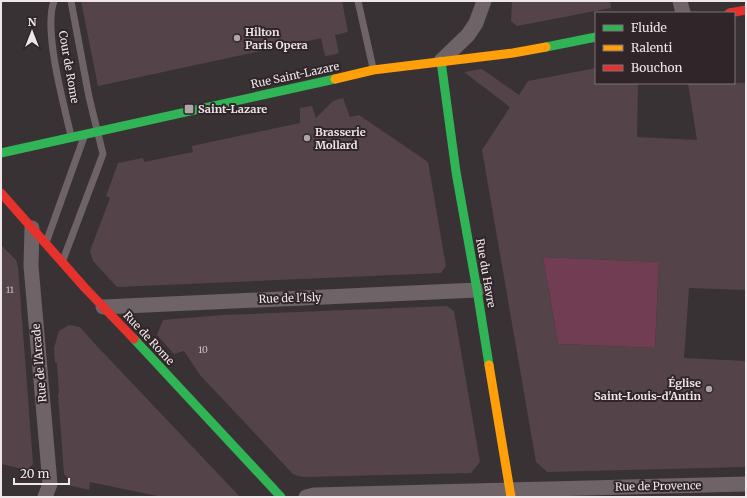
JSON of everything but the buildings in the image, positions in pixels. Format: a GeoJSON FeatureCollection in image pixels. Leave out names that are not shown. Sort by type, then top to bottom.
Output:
{"type":"FeatureCollection","features":[{"type":"Feature","properties":{"kind":"main road"},"geometry":{"type":"LineString","coordinates":[[735,12],[746,10]]}},
{"type":"Feature","properties":{"kind":"main road","name":"Rue Saint-Lazare"},"geometry":{"type":"LineString","coordinates":[[1,153],[373,70],[513,53],[595,37]]}},
{"type":"Feature","properties":{"kind":"main road","name":"Rue du Havre"},"geometry":{"type":"LineString","coordinates":[[441,61],[456,172],[477,290],[509,494]]}},
{"type":"Feature","properties":{"kind":"main road","name":"Rue de Rome"},"geometry":{"type":"LineString","coordinates":[[1,193],[45,244],[103,307],[281,497]]}},
{"type":"Feature","properties":{"kind":"street"},"geometry":{"type":"LineString","coordinates":[[441,61],[468,35],[476,22],[484,1]]}},
{"type":"Feature","properties":{"kind":"street"},"geometry":{"type":"LineString","coordinates":[[680,1],[683,12]]}},
{"type":"Feature","properties":{"kind":"street","name":"Rue de l'Arcade"},"geometry":{"type":"LineString","coordinates":[[32,228],[31,266],[50,484],[45,497]]}},
{"type":"Feature","properties":{"kind":"street","name":"Rue de l'Isly"},"geometry":{"type":"LineString","coordinates":[[103,307],[477,290]]}},
{"type":"Feature","properties":{"kind":"street","name":"Rue de Provence"},"geometry":{"type":"LineString","coordinates":[[306,497],[314,495],[509,494],[746,484]]}},
{"type":"Feature","properties":{"kind":"lane","name":"Cour de Rome"},"geometry":{"type":"LineString","coordinates":[[54,1],[51,13],[50,30],[71,137]]}},
{"type":"Feature","properties":{"kind":"lane","name":"Cour de Rome"},"geometry":{"type":"LineString","coordinates":[[62,262],[103,154],[71,1]]}},
{"type":"Feature","properties":{"kind":"lane"},"geometry":{"type":"LineString","coordinates":[[358,1],[373,70]]}},
{"type":"Feature","properties":{"kind":"lane"},"geometry":{"type":"LineString","coordinates":[[45,244],[86,134]]}},
{"type":"Feature","properties":{"kind":"shaded area"},"geometry":{"type":"Polygon","coordinates":[[[543,257],[659,262],[655,348],[558,344],[543,257]]]}},
{"type":"Feature","properties":{"kind":"traffic: fast"},"geometry":{"type":"LineString","coordinates":[[546,47],[595,37]]}},
{"type":"Feature","properties":{"kind":"traffic: fast"},"geometry":{"type":"LineString","coordinates":[[441,61],[456,172],[489,365]]}},
{"type":"Feature","properties":{"kind":"traffic: fast"},"geometry":{"type":"LineString","coordinates":[[1,153],[335,79]]}},
{"type":"Feature","properties":{"kind":"traffic: fast"},"geometry":{"type":"LineString","coordinates":[[134,339],[281,497]]}},
{"type":"Feature","properties":{"kind":"traffic: slow"},"geometry":{"type":"LineString","coordinates":[[335,79],[373,70],[513,53],[546,47]]}},
{"type":"Feature","properties":{"kind":"traffic: slow"},"geometry":{"type":"LineString","coordinates":[[489,365],[511,497]]}},
{"type":"Feature","properties":{"kind":"traffic: jam"},"geometry":{"type":"LineString","coordinates":[[735,12],[746,10]]}},
{"type":"Feature","properties":{"kind":"traffic: jam"},"geometry":{"type":"LineString","coordinates":[[1,193],[85,288],[134,339]]}},
{"type":"Feature","properties":{"kind":"place","name":"Hilton Paris Opera"},"geometry":{"type":"Point","coordinates":[237,38]}},
{"type":"Feature","properties":{"kind":"place","name":"Saint-Lazare"},"geometry":{"type":"Point","coordinates":[189,109]}},
{"type":"Feature","properties":{"kind":"place","name":"Brasserie Mollard"},"geometry":{"type":"Point","coordinates":[307,138]}},
{"type":"Feature","properties":{"kind":"place","name":"Église Saint-Louis-d'Antin"},"geometry":{"type":"Point","coordinates":[709,389]}}]}
